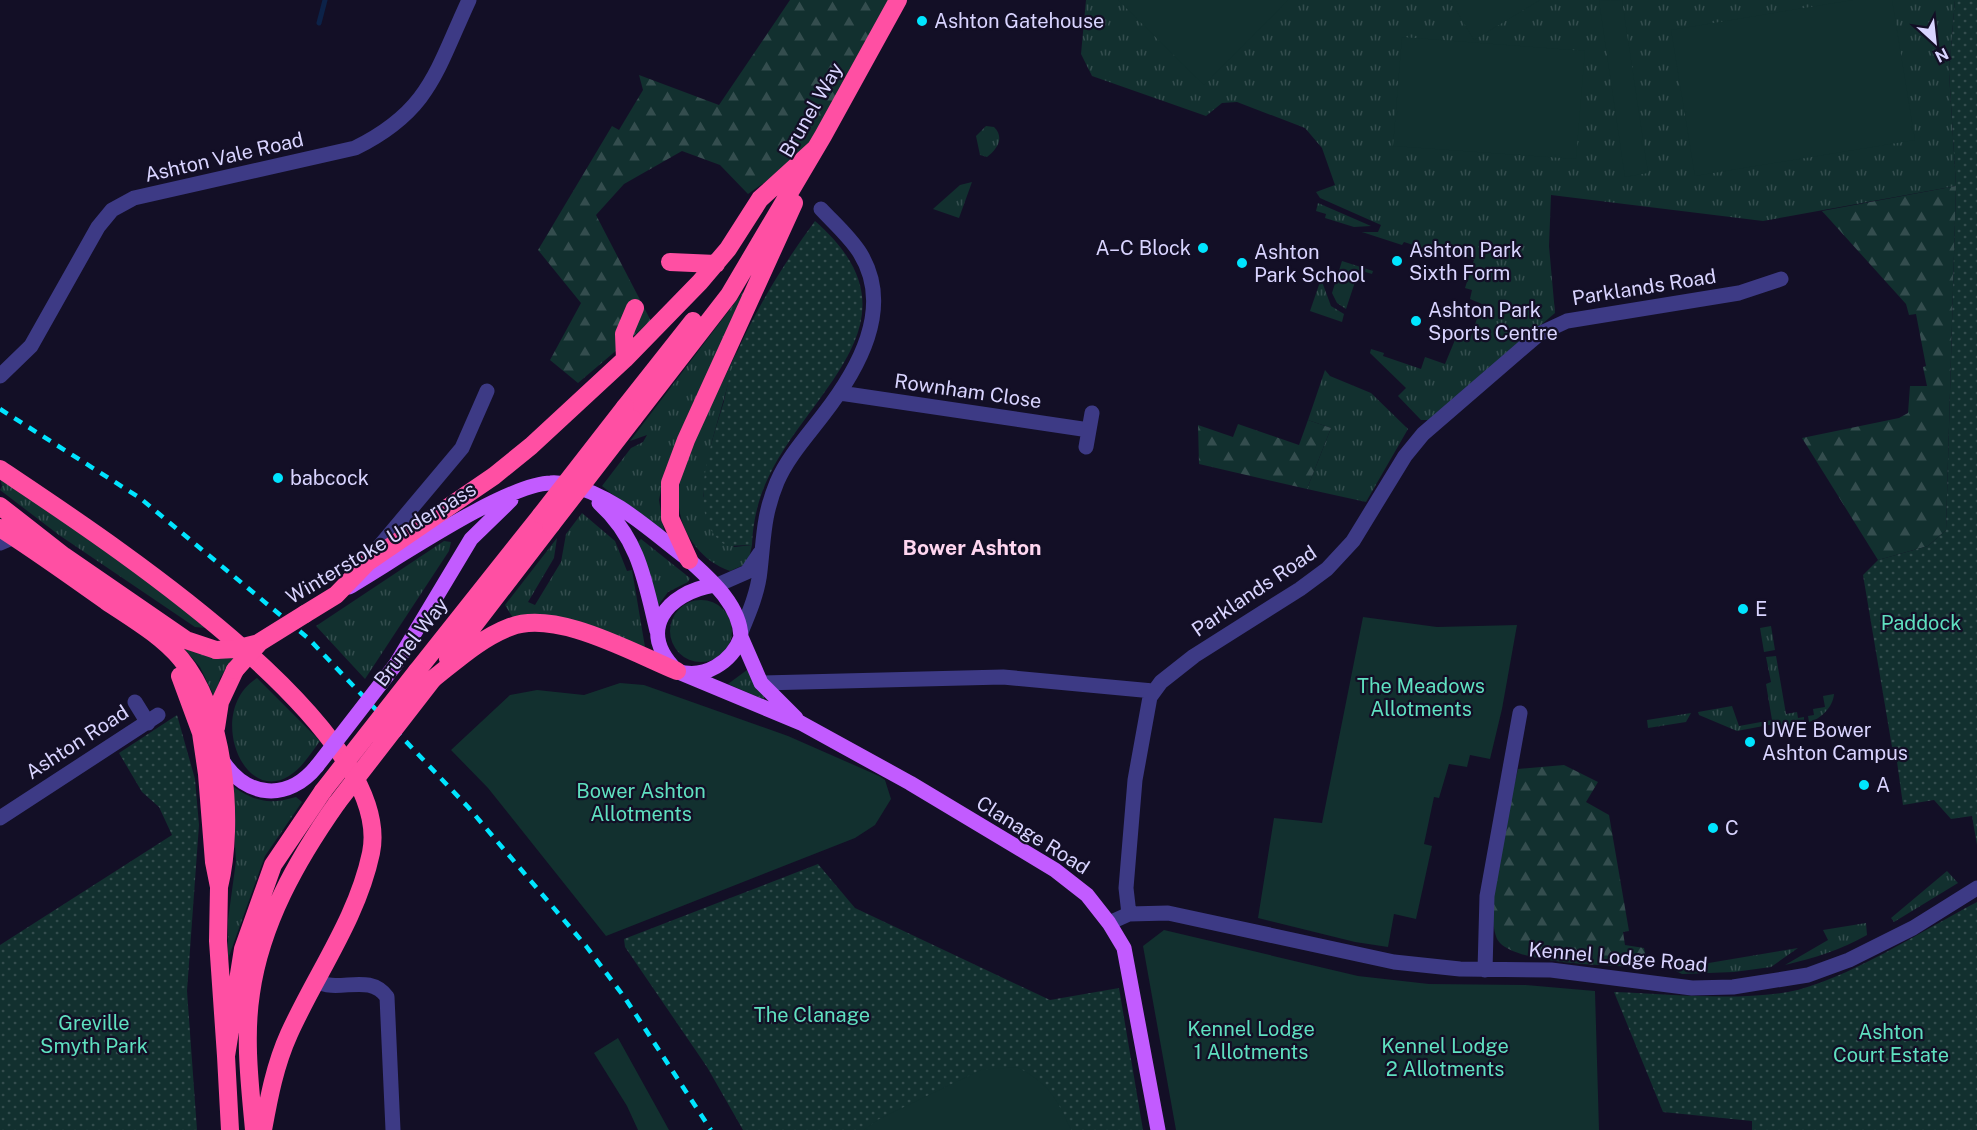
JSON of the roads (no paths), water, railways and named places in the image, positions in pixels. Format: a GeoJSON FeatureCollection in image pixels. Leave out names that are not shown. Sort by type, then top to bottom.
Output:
{"type":"FeatureCollection","features":[{"type":"Feature","properties":{"kind":"highway","name":"Brunel Way"},"geometry":{"type":"LineString","coordinates":[[230,1130],[226,1056],[243,950],[273,866],[323,791],[425,675],[629,413],[729,295],[819,142],[898,0]]}},
{"type":"Feature","properties":{"kind":"highway"},"geometry":{"type":"LineString","coordinates":[[336,595],[368,562],[494,476],[531,446],[626,359],[716,264],[760,199],[819,142]]}},
{"type":"Feature","properties":{"kind":"highway"},"geometry":{"type":"LineString","coordinates":[[689,560],[670,518],[670,483],[819,142]]}},
{"type":"Feature","properties":{"kind":"highway"},"geometry":{"type":"LineString","coordinates":[[670,262],[716,264]]}},
{"type":"Feature","properties":{"kind":"highway"},"geometry":{"type":"LineString","coordinates":[[626,359],[624,334],[635,308]]}},
{"type":"Feature","properties":{"kind":"highway"},"geometry":{"type":"LineString","coordinates":[[0,469],[122,552],[210,619],[316,722],[348,763],[363,792],[372,827],[371,850],[361,893],[276,1065],[263,1130]]}},
{"type":"Feature","properties":{"kind":"highway"},"geometry":{"type":"LineString","coordinates":[[0,506],[64,556],[186,640],[216,650],[234,649],[261,642]]}},
{"type":"Feature","properties":{"kind":"highway"},"geometry":{"type":"LineString","coordinates":[[5,536],[167,644],[191,672],[216,733],[222,760],[226,842],[219,887]]}},
{"type":"Feature","properties":{"kind":"highway","name":"Winterstoke Underpass"},"geometry":{"type":"LineString","coordinates":[[261,642],[336,595]]}},
{"type":"Feature","properties":{"kind":"highway"},"geometry":{"type":"LineString","coordinates":[[425,675],[490,636],[516,625],[535,622],[561,625],[679,672]]}},
{"type":"Feature","properties":{"kind":"highway"},"geometry":{"type":"LineString","coordinates":[[216,733],[220,702],[235,670],[261,642]]}},
{"type":"Feature","properties":{"kind":"highway"},"geometry":{"type":"LineString","coordinates":[[167,644],[201,732],[219,887],[218,941],[226,1056]]}},
{"type":"Feature","properties":{"kind":"highway","name":"Brunel Way"},"geometry":{"type":"LineString","coordinates":[[254,1130],[249,1040],[251,993],[266,933],[291,876],[308,845],[425,675]]}},
{"type":"Feature","properties":{"kind":"main road","name":"Winterstoke Underpass"},"geometry":{"type":"LineString","coordinates":[[336,595],[499,499],[551,482],[572,486],[612,503],[689,560],[715,586]]}},
{"type":"Feature","properties":{"kind":"main road","name":"Winterstoke Underpass"},"geometry":{"type":"LineString","coordinates":[[222,760],[232,776],[242,784],[259,790],[277,792],[309,776],[396,664],[471,539],[506,504],[528,488]]}},
{"type":"Feature","properties":{"kind":"main road","name":"Winterstoke Underpass"},"geometry":{"type":"LineString","coordinates":[[588,493],[620,524],[631,542],[644,576],[657,634]]}},
{"type":"Feature","properties":{"kind":"main road"},"geometry":{"type":"LineString","coordinates":[[715,586],[732,607],[741,635],[737,648],[723,663],[705,671],[679,672],[661,650],[657,634],[665,611],[674,599],[701,587],[715,586]]}},
{"type":"Feature","properties":{"kind":"main road","name":"Clanage Road"},"geometry":{"type":"LineString","coordinates":[[741,635],[761,682],[801,723]]}},
{"type":"Feature","properties":{"kind":"main road","name":"Clanage Road"},"geometry":{"type":"LineString","coordinates":[[679,672],[801,723],[910,783],[1055,870],[1088,895],[1124,948],[1158,1130]]}},
{"type":"Feature","properties":{"kind":"street","name":"Ashton Vale Road"},"geometry":{"type":"LineString","coordinates":[[0,376],[31,346],[98,227],[112,210],[134,198],[347,150],[381,135],[413,110],[429,88],[469,0]]}},
{"type":"Feature","properties":{"kind":"street"},"geometry":{"type":"LineString","coordinates":[[741,635],[760,572],[765,518],[778,480],[840,393],[857,365],[868,337],[873,313],[874,290],[868,267],[859,251],[821,209]]}},
{"type":"Feature","properties":{"kind":"street","name":"Parklands Road"},"geometry":{"type":"LineString","coordinates":[[1153,691],[1194,656],[1315,580],[1337,560],[1353,541],[1412,447],[1539,334],[1567,321],[1739,293],[1781,279]]}},
{"type":"Feature","properties":{"kind":"street"},"geometry":{"type":"LineString","coordinates":[[368,562],[462,448],[487,391]]}},
{"type":"Feature","properties":{"kind":"street","name":"Rownham Close"},"geometry":{"type":"LineString","coordinates":[[840,393],[1089,430]]}},
{"type":"Feature","properties":{"kind":"street"},"geometry":{"type":"LineString","coordinates":[[1086,447],[1092,413]]}},
{"type":"Feature","properties":{"kind":"street"},"geometry":{"type":"LineString","coordinates":[[715,586],[747,572],[760,553]]}},
{"type":"Feature","properties":{"kind":"street"},"geometry":{"type":"LineString","coordinates":[[761,682],[1003,677],[1153,691],[1148,706],[1135,780],[1126,888],[1129,914]]}},
{"type":"Feature","properties":{"kind":"street","name":"Ashton Road"},"geometry":{"type":"LineString","coordinates":[[0,818],[153,719],[135,702]]}},
{"type":"Feature","properties":{"kind":"street"},"geometry":{"type":"LineString","coordinates":[[1485,970],[1487,896],[1520,712]]}},
{"type":"Feature","properties":{"kind":"street","name":"Kennel Lodge Road"},"geometry":{"type":"LineString","coordinates":[[1109,923],[1129,914],[1168,914],[1374,959],[1485,970],[1551,970],[1692,988],[1760,984],[1808,975],[1849,960],[1913,928],[1977,888]]}},
{"type":"Feature","properties":{"kind":"street"},"geometry":{"type":"LineString","coordinates":[[316,981],[330,988],[357,984],[371,985],[380,989],[387,997],[393,1130]]}},
{"type":"Feature","properties":{"kind":"waterway"},"geometry":{"type":"LineString","coordinates":[[319,23],[325,0]]}},
{"type":"Feature","properties":{"kind":"railway"},"geometry":{"type":"LineString","coordinates":[[0,409],[140,498],[309,639],[468,807],[586,946],[625,998],[711,1130]]}},
{"type":"Feature","properties":{"kind":"place","name":"Ashton Gatehouse"},"geometry":{"type":"Point","coordinates":[922,21]}},
{"type":"Feature","properties":{"kind":"place","name":"A–C Block"},"geometry":{"type":"Point","coordinates":[1203,248]}},
{"type":"Feature","properties":{"kind":"place","name":"Ashton Park Sixth Form"},"geometry":{"type":"Point","coordinates":[1397,261]}},
{"type":"Feature","properties":{"kind":"place","name":"Ashton Park School"},"geometry":{"type":"Point","coordinates":[1242,263]}},
{"type":"Feature","properties":{"kind":"place","name":"Ashton Park Sports Centre"},"geometry":{"type":"Point","coordinates":[1416,321]}},
{"type":"Feature","properties":{"kind":"place","name":"babcock"},"geometry":{"type":"Point","coordinates":[278,478]}},
{"type":"Feature","properties":{"kind":"place","name":"E"},"geometry":{"type":"Point","coordinates":[1743,609]}},
{"type":"Feature","properties":{"kind":"place","name":"UWE Bower Ashton Campus"},"geometry":{"type":"Point","coordinates":[1750,742]}},
{"type":"Feature","properties":{"kind":"place","name":"A"},"geometry":{"type":"Point","coordinates":[1864,785]}},
{"type":"Feature","properties":{"kind":"place","name":"C"},"geometry":{"type":"Point","coordinates":[1713,828]}},
{"type":"Feature","properties":{"kind":"district","name":"Bower Ashton"},"geometry":{"type":"Point","coordinates":[972,547]}},
{"type":"Feature","properties":{"kind":"park label","name":"Paddock"},"geometry":{"type":"Point","coordinates":[1921,623]}},
{"type":"Feature","properties":{"kind":"park label","name":"The Meadows Allotments"},"geometry":{"type":"Point","coordinates":[1421,698]}},
{"type":"Feature","properties":{"kind":"park label","name":"Bower Ashton Allotments"},"geometry":{"type":"Point","coordinates":[641,802]}},
{"type":"Feature","properties":{"kind":"park label","name":"The Clanage"},"geometry":{"type":"Point","coordinates":[812,1015]}},
{"type":"Feature","properties":{"kind":"park label","name":"Greville Smyth Park"},"geometry":{"type":"Point","coordinates":[94,1034]}},
{"type":"Feature","properties":{"kind":"park label","name":"Kennel Lodge 1 Allotments"},"geometry":{"type":"Point","coordinates":[1251,1040]}},
{"type":"Feature","properties":{"kind":"park label","name":"Ashton Court Estate"},"geometry":{"type":"Point","coordinates":[1891,1044]}},
{"type":"Feature","properties":{"kind":"park label","name":"Kennel Lodge 2 Allotments"},"geometry":{"type":"Point","coordinates":[1445,1058]}}]}
